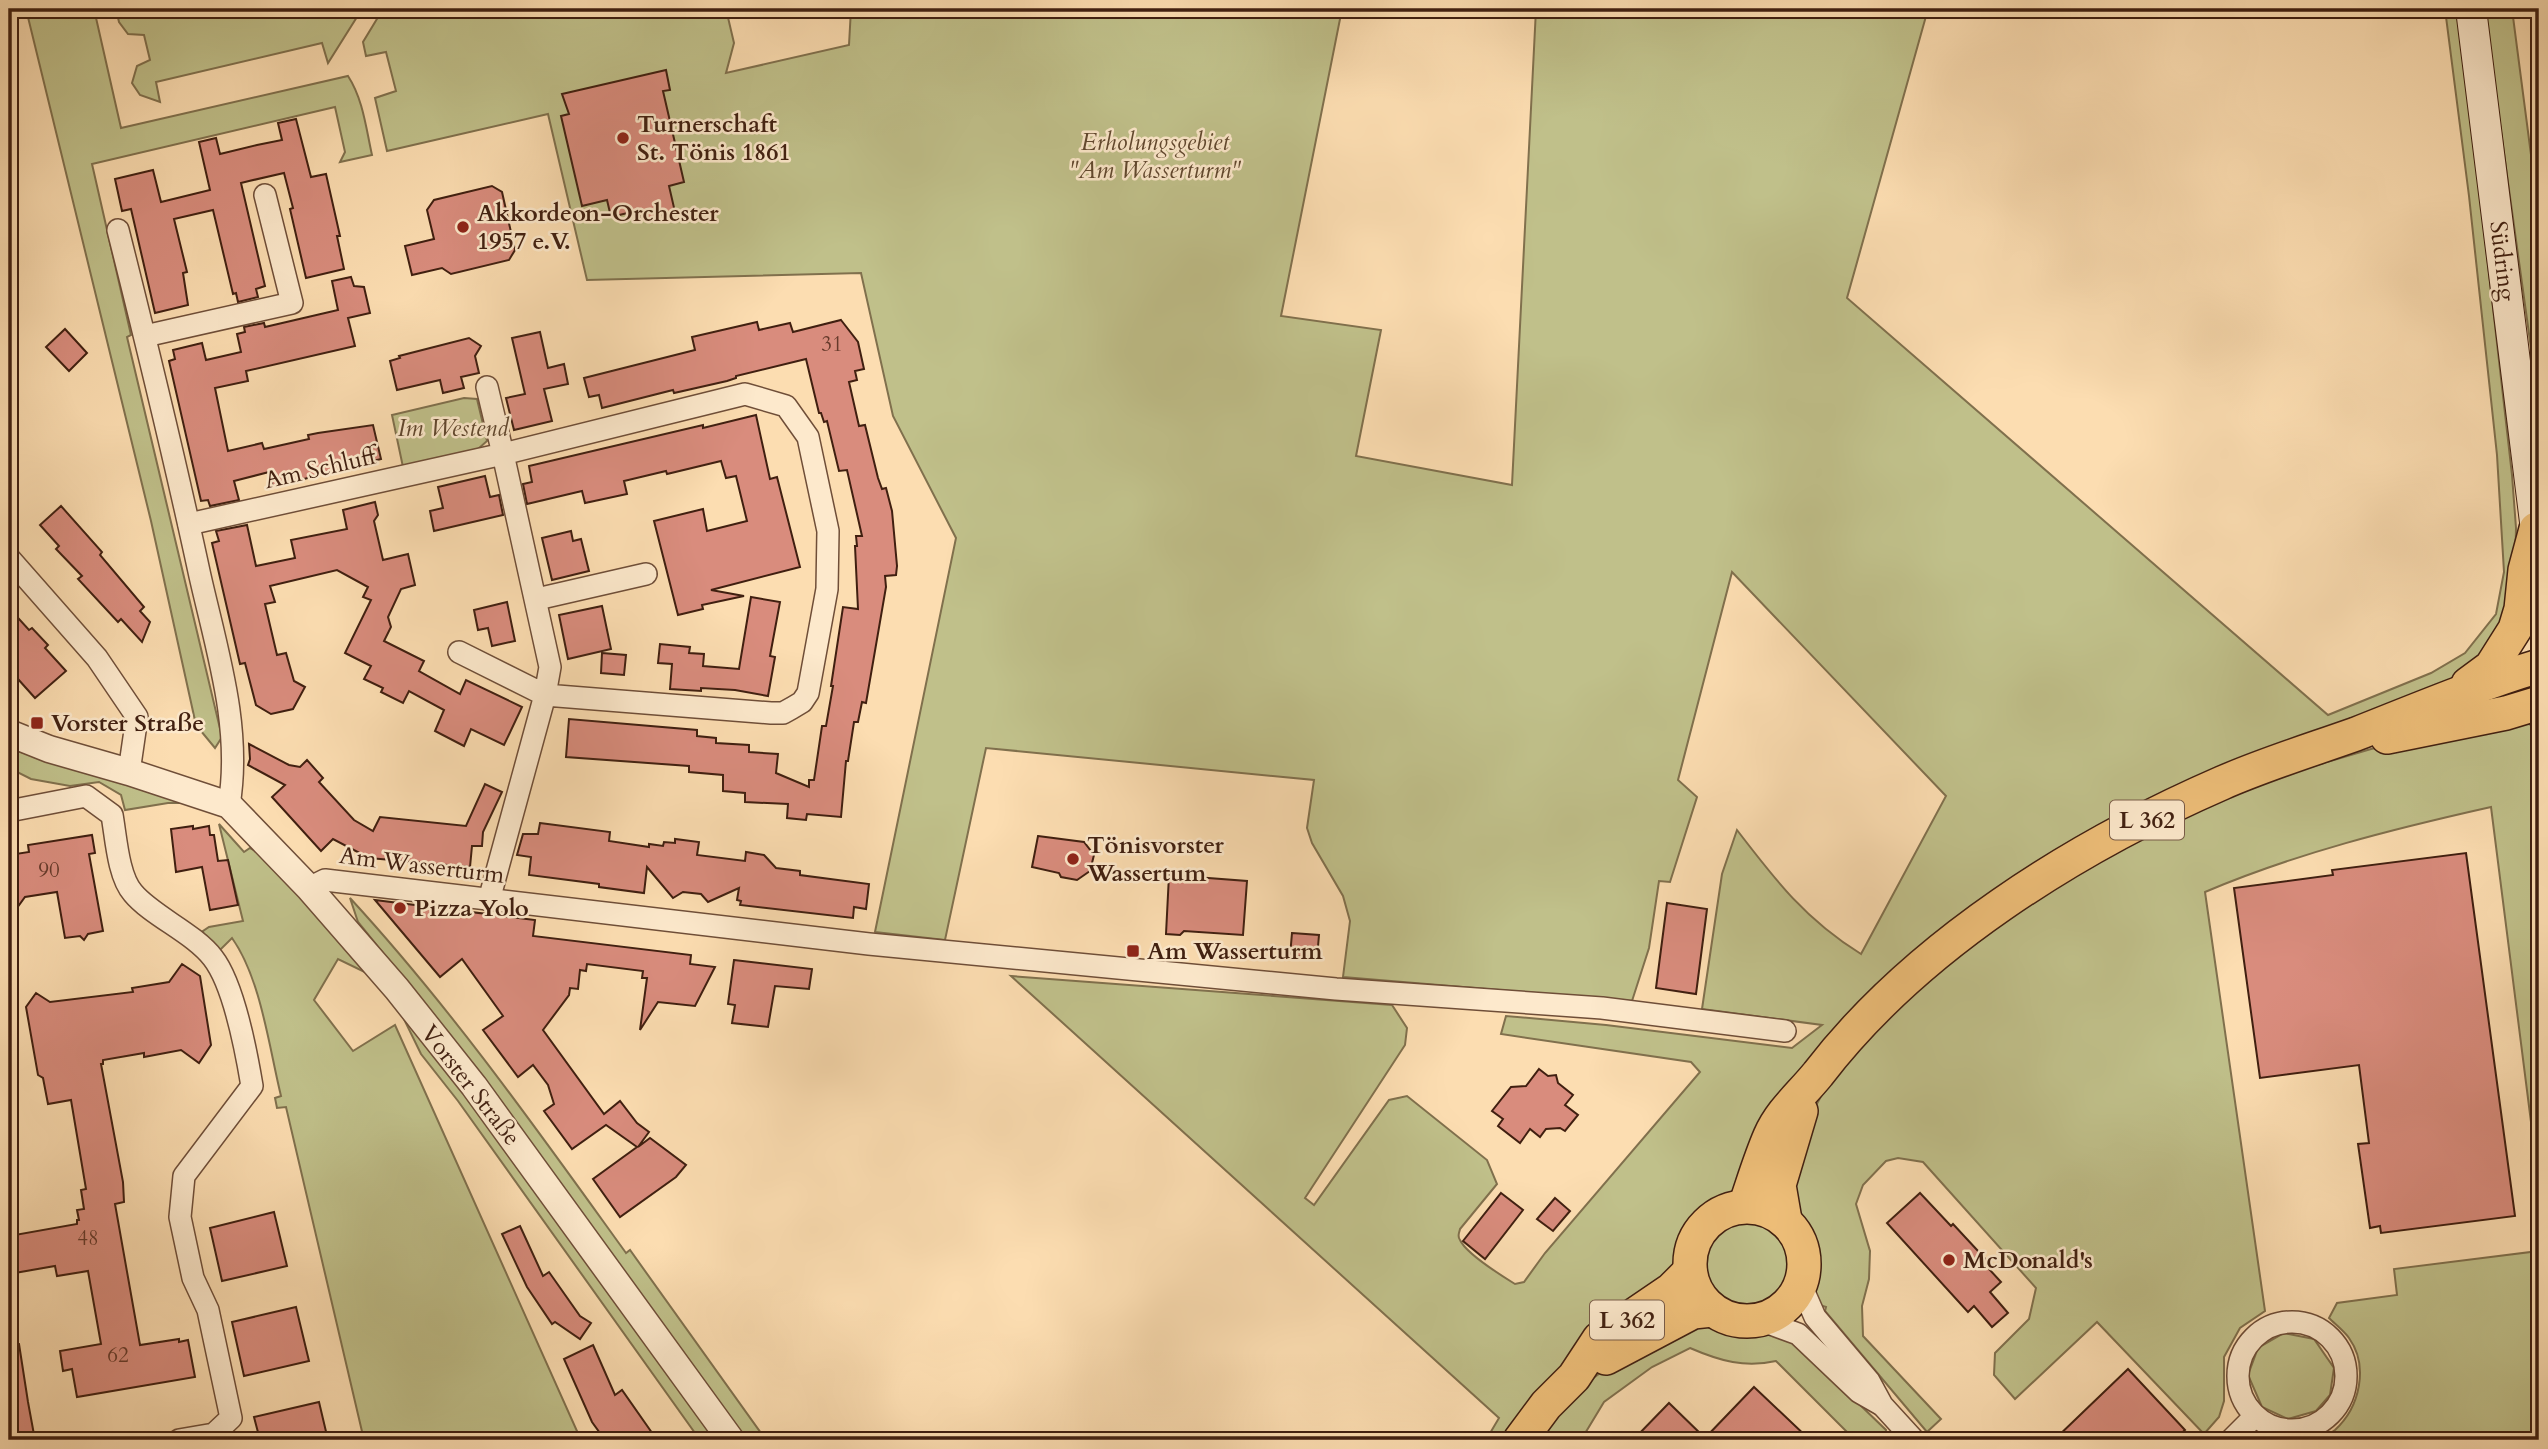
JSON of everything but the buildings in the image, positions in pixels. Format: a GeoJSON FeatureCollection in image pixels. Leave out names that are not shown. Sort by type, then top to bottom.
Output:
{"type":"FeatureCollection","features":[{"type":"Feature","properties":{"kind":"main road","name":"Südring"},"geometry":{"type":"LineString","coordinates":[[2470,9],[2538,542]]}},
{"type":"Feature","properties":{"kind":"main road"},"geometry":{"type":"LineString","coordinates":[[2450,695],[2491,667],[2515,629],[2521,609],[2525,570],[2538,542]]}},
{"type":"Feature","properties":{"kind":"main road","name":"L 362"},"geometry":{"type":"LineString","coordinates":[[1745,1206],[1770,1135],[1788,1106],[1808,1086],[1835,1051],[1878,1006],[1940,952],[2016,894],[2109,838],[2209,790],[2450,695],[2539,666]]}},
{"type":"Feature","properties":{"kind":"main road","name":"L 362"},"geometry":{"type":"LineString","coordinates":[[2315,749],[2424,730],[2539,704]]}},
{"type":"Feature","properties":{"kind":"main road","name":"L 362"},"geometry":{"type":"LineString","coordinates":[[1785,1220],[1779,1185],[1808,1086]]}},
{"type":"Feature","properties":{"kind":"main road"},"geometry":{"type":"LineString","coordinates":[[1745,1206],[1766,1210],[1785,1220],[1797,1234],[1803,1250],[1805,1268],[1801,1285],[1791,1301],[1777,1314],[1760,1320],[1727,1318],[1713,1310],[1694,1286],[1690,1271],[1691,1252],[1698,1234],[1710,1220],[1727,1210],[1745,1206]]}},
{"type":"Feature","properties":{"kind":"main road","name":"L 362"},"geometry":{"type":"LineString","coordinates":[[1520,1440],[1546,1405],[1574,1377],[1600,1339],[1671,1290],[1690,1271]]}},
{"type":"Feature","properties":{"kind":"main road","name":"L 362"},"geometry":{"type":"LineString","coordinates":[[1574,1377],[1626,1345],[1693,1312],[1713,1310]]}},
{"type":"Feature","properties":{"kind":"street"},"geometry":{"type":"LineString","coordinates":[[145,336],[292,303],[265,195]]}},
{"type":"Feature","properties":{"kind":"street"},"geometry":{"type":"LineString","coordinates":[[118,230],[189,524],[232,719],[233,781],[229,805]]}},
{"type":"Feature","properties":{"kind":"street"},"geometry":{"type":"LineString","coordinates":[[487,387],[537,599],[550,667],[545,695],[489,900]]}},
{"type":"Feature","properties":{"kind":"street"},"geometry":{"type":"LineString","coordinates":[[458,652],[545,695],[771,713],[783,713],[802,702],[812,680],[827,589],[828,531],[808,437],[786,406],[745,394],[503,454]]}},
{"type":"Feature","properties":{"kind":"street","name":"Am Schluff"},"geometry":{"type":"LineString","coordinates":[[189,524],[503,454]]}},
{"type":"Feature","properties":{"kind":"street"},"geometry":{"type":"LineString","coordinates":[[9,558],[97,658],[137,717],[129,772]]}},
{"type":"Feature","properties":{"kind":"street"},"geometry":{"type":"LineString","coordinates":[[537,599],[646,574]]}},
{"type":"Feature","properties":{"kind":"street","name":"Vorster Straße"},"geometry":{"type":"LineString","coordinates":[[9,733],[229,805],[309,888],[397,989],[474,1086],[731,1440]]}},
{"type":"Feature","properties":{"kind":"street"},"geometry":{"type":"LineString","coordinates":[[9,811],[86,796],[112,816],[120,864],[132,892],[211,955],[225,975],[252,1086],[184,1176],[180,1217],[193,1278],[208,1310],[231,1418],[214,1434],[179,1440]]}},
{"type":"Feature","properties":{"kind":"street","name":"Am Wasserturm"},"geometry":{"type":"LineString","coordinates":[[309,888],[325,880],[883,946],[1336,989],[1602,1008],[1785,1031]]}},
{"type":"Feature","properties":{"kind":"street"},"geometry":{"type":"LineString","coordinates":[[1801,1285],[1815,1318],[1869,1381],[1882,1405],[1914,1440]]}},
{"type":"Feature","properties":{"kind":"street"},"geometry":{"type":"LineString","coordinates":[[1760,1320],[1798,1334],[1859,1392],[1882,1405]]}},
{"type":"Feature","properties":{"kind":"street"},"geometry":{"type":"LineString","coordinates":[[2289,1321],[2307,1323],[2323,1331],[2336,1343],[2344,1359],[2347,1376],[2343,1394],[2335,1410],[2322,1422],[2305,1429],[2288,1430],[2270,1426],[2255,1416],[2244,1402],[2238,1385],[2238,1366],[2244,1349],[2256,1335],[2271,1325],[2289,1321]]}},
{"type":"Feature","properties":{"kind":"street"},"geometry":{"type":"LineString","coordinates":[[2231,1440],[2255,1416]]}},
{"type":"Feature","properties":{"kind":"green space"},"geometry":{"type":"Polygon","coordinates":[[[26,9],[94,9],[121,128],[348,76],[363,114],[372,155],[340,162],[345,152],[335,107],[92,164],[131,335],[127,337],[222,737],[215,748],[196,725],[151,521],[26,9]]]}},
{"type":"Feature","properties":{"kind":"green space"},"geometry":{"type":"Polygon","coordinates":[[[116,9],[362,9],[328,63],[322,43],[156,82],[160,102],[140,95],[132,83],[137,66],[150,60],[144,35],[128,34],[119,22],[116,9]]]}},
{"type":"Feature","properties":{"kind":"green space","name":"Erholungsgebiet \"Am Wasserturm\""},"geometry":{"type":"Polygon","coordinates":[[[383,9],[726,9],[734,43],[726,73],[849,45],[851,9],[1342,9],[1281,316],[1381,330],[1356,456],[1512,485],[1536,9],[1928,9],[1847,298],[2328,715],[2431,673],[2465,653],[2496,614],[2504,572],[2497,455],[2469,196],[2445,9],[2459,9],[2512,475],[2516,528],[2510,614],[2468,674],[1988,895],[1740,1191],[1709,1213],[1695,1227],[1689,1236],[1681,1264],[1516,1421],[1503,1440],[1486,1440],[1499,1418],[1011,976],[1392,1005],[1407,1028],[1405,1045],[1305,1198],[1314,1205],[1389,1100],[1407,1096],[1487,1160],[1497,1184],[1460,1229],[1459,1237],[1477,1258],[1515,1284],[1524,1282],[1545,1253],[1700,1072],[1691,1062],[1501,1034],[1506,1016],[1606,1025],[1792,1048],[1822,1025],[1702,1009],[1722,874],[1737,830],[1779,883],[1808,913],[1861,954],[1946,796],[1732,572],[1678,780],[1697,797],[1670,882],[1659,881],[1649,948],[1632,1001],[1343,977],[1350,921],[1343,896],[1312,843],[1307,828],[1314,780],[986,748],[945,940],[875,932],[956,538],[893,416],[861,273],[587,280],[548,114],[387,151],[375,98],[396,91],[386,52],[366,56],[363,42],[383,9]]]}},
{"type":"Feature","properties":{"kind":"green space"},"geometry":{"type":"Polygon","coordinates":[[[2484,9],[2512,9],[2539,216],[2539,406],[2484,9]]]}},
{"type":"Feature","properties":{"kind":"green space","name":"Im Westend"},"geometry":{"type":"Polygon","coordinates":[[[464,398],[477,399],[487,441],[478,449],[403,467],[392,415],[464,398]]]}},
{"type":"Feature","properties":{"kind":"green space"},"geometry":{"type":"Polygon","coordinates":[[[2519,719],[2531,725],[2539,735],[2539,1185],[2491,807],[2346,843],[2275,865],[2205,892],[2265,1311],[2240,1328],[2224,1357],[2224,1401],[2219,1417],[2204,1434],[2097,1322],[2015,1399],[1994,1375],[1995,1353],[2029,1319],[2036,1288],[1923,1162],[1898,1158],[1886,1161],[1863,1185],[1856,1204],[1870,1251],[1869,1279],[1862,1306],[1863,1336],[1941,1419],[1927,1432],[1825,1311],[1826,1307],[1816,1304],[1816,1260],[1807,1231],[1798,1219],[1792,1166],[1809,1118],[1824,1091],[1873,1028],[1951,962],[2080,866],[2263,781],[2371,749],[2519,719]]]}},
{"type":"Feature","properties":{"kind":"green space"},"geometry":{"type":"Polygon","coordinates":[[[9,748],[188,803],[168,803],[125,810],[121,795],[99,782],[70,786],[31,779],[9,768],[9,748]]]}},
{"type":"Feature","properties":{"kind":"green space"},"geometry":{"type":"Polygon","coordinates":[[[219,824],[244,852],[250,848],[271,859],[373,976],[338,959],[314,1000],[353,1051],[395,1025],[581,1440],[364,1440],[286,1107],[277,1108],[275,1098],[281,1096],[257,993],[232,938],[220,950],[204,937],[203,931],[209,927],[243,921],[219,824]]]}},
{"type":"Feature","properties":{"kind":"green space"},"geometry":{"type":"Polygon","coordinates":[[[350,898],[424,983],[493,1071],[626,1253],[630,1250],[766,1440],[741,1440],[463,1052],[358,922],[350,898]]]}},
{"type":"Feature","properties":{"kind":"green space"},"geometry":{"type":"Polygon","coordinates":[[[400,1011],[468,1093],[715,1440],[700,1440],[458,1101],[421,1054],[400,1011]]]}},
{"type":"Feature","properties":{"kind":"green space"},"geometry":{"type":"Polygon","coordinates":[[[1749,1221],[1766,1225],[1780,1234],[1789,1248],[1793,1265],[1789,1282],[1780,1296],[1766,1305],[1749,1309],[1732,1305],[1718,1296],[1709,1282],[1705,1265],[1709,1248],[1718,1234],[1732,1225],[1749,1221]]]}},
{"type":"Feature","properties":{"kind":"green space"},"geometry":{"type":"Polygon","coordinates":[[[2539,1251],[2539,1440],[2316,1440],[2344,1421],[2351,1410],[2359,1386],[2359,1361],[2355,1349],[2347,1335],[2329,1318],[2337,1303],[2397,1295],[2394,1269],[2539,1251]]]}},
{"type":"Feature","properties":{"kind":"green space"},"geometry":{"type":"Polygon","coordinates":[[[1715,1322],[1744,1333],[1762,1331],[1784,1336],[1800,1347],[1886,1430],[1885,1440],[1855,1440],[1776,1361],[1754,1364],[1733,1362],[1690,1348],[1652,1367],[1604,1402],[1581,1440],[1538,1440],[1556,1415],[1592,1379],[1625,1355],[1715,1322]]]}},
{"type":"Feature","properties":{"kind":"green space"},"geometry":{"type":"Polygon","coordinates":[[[2284,1333],[2314,1339],[2334,1368],[2330,1395],[2316,1411],[2288,1419],[2262,1407],[2248,1375],[2258,1348],[2284,1333]]]}},
{"type":"Feature","properties":{"kind":"place","name":"Turnerschaft St. Tönis 1861"},"geometry":{"type":"Point","coordinates":[623,138]}},
{"type":"Feature","properties":{"kind":"place","name":"Akkordeon-Orchester 1957 e.V."},"geometry":{"type":"Point","coordinates":[463,227]}},
{"type":"Feature","properties":{"kind":"place","name":"Vorster Straße"},"geometry":{"type":"Point","coordinates":[37,723]}},
{"type":"Feature","properties":{"kind":"place","name":"Tönisvorster Wassertum"},"geometry":{"type":"Point","coordinates":[1073,859]}},
{"type":"Feature","properties":{"kind":"place","name":"Pizza Yolo"},"geometry":{"type":"Point","coordinates":[400,908]}},
{"type":"Feature","properties":{"kind":"place","name":"Am Wasserturm"},"geometry":{"type":"Point","coordinates":[1133,951]}},
{"type":"Feature","properties":{"kind":"place","name":"McDonald's"},"geometry":{"type":"Point","coordinates":[1949,1260]}}]}
